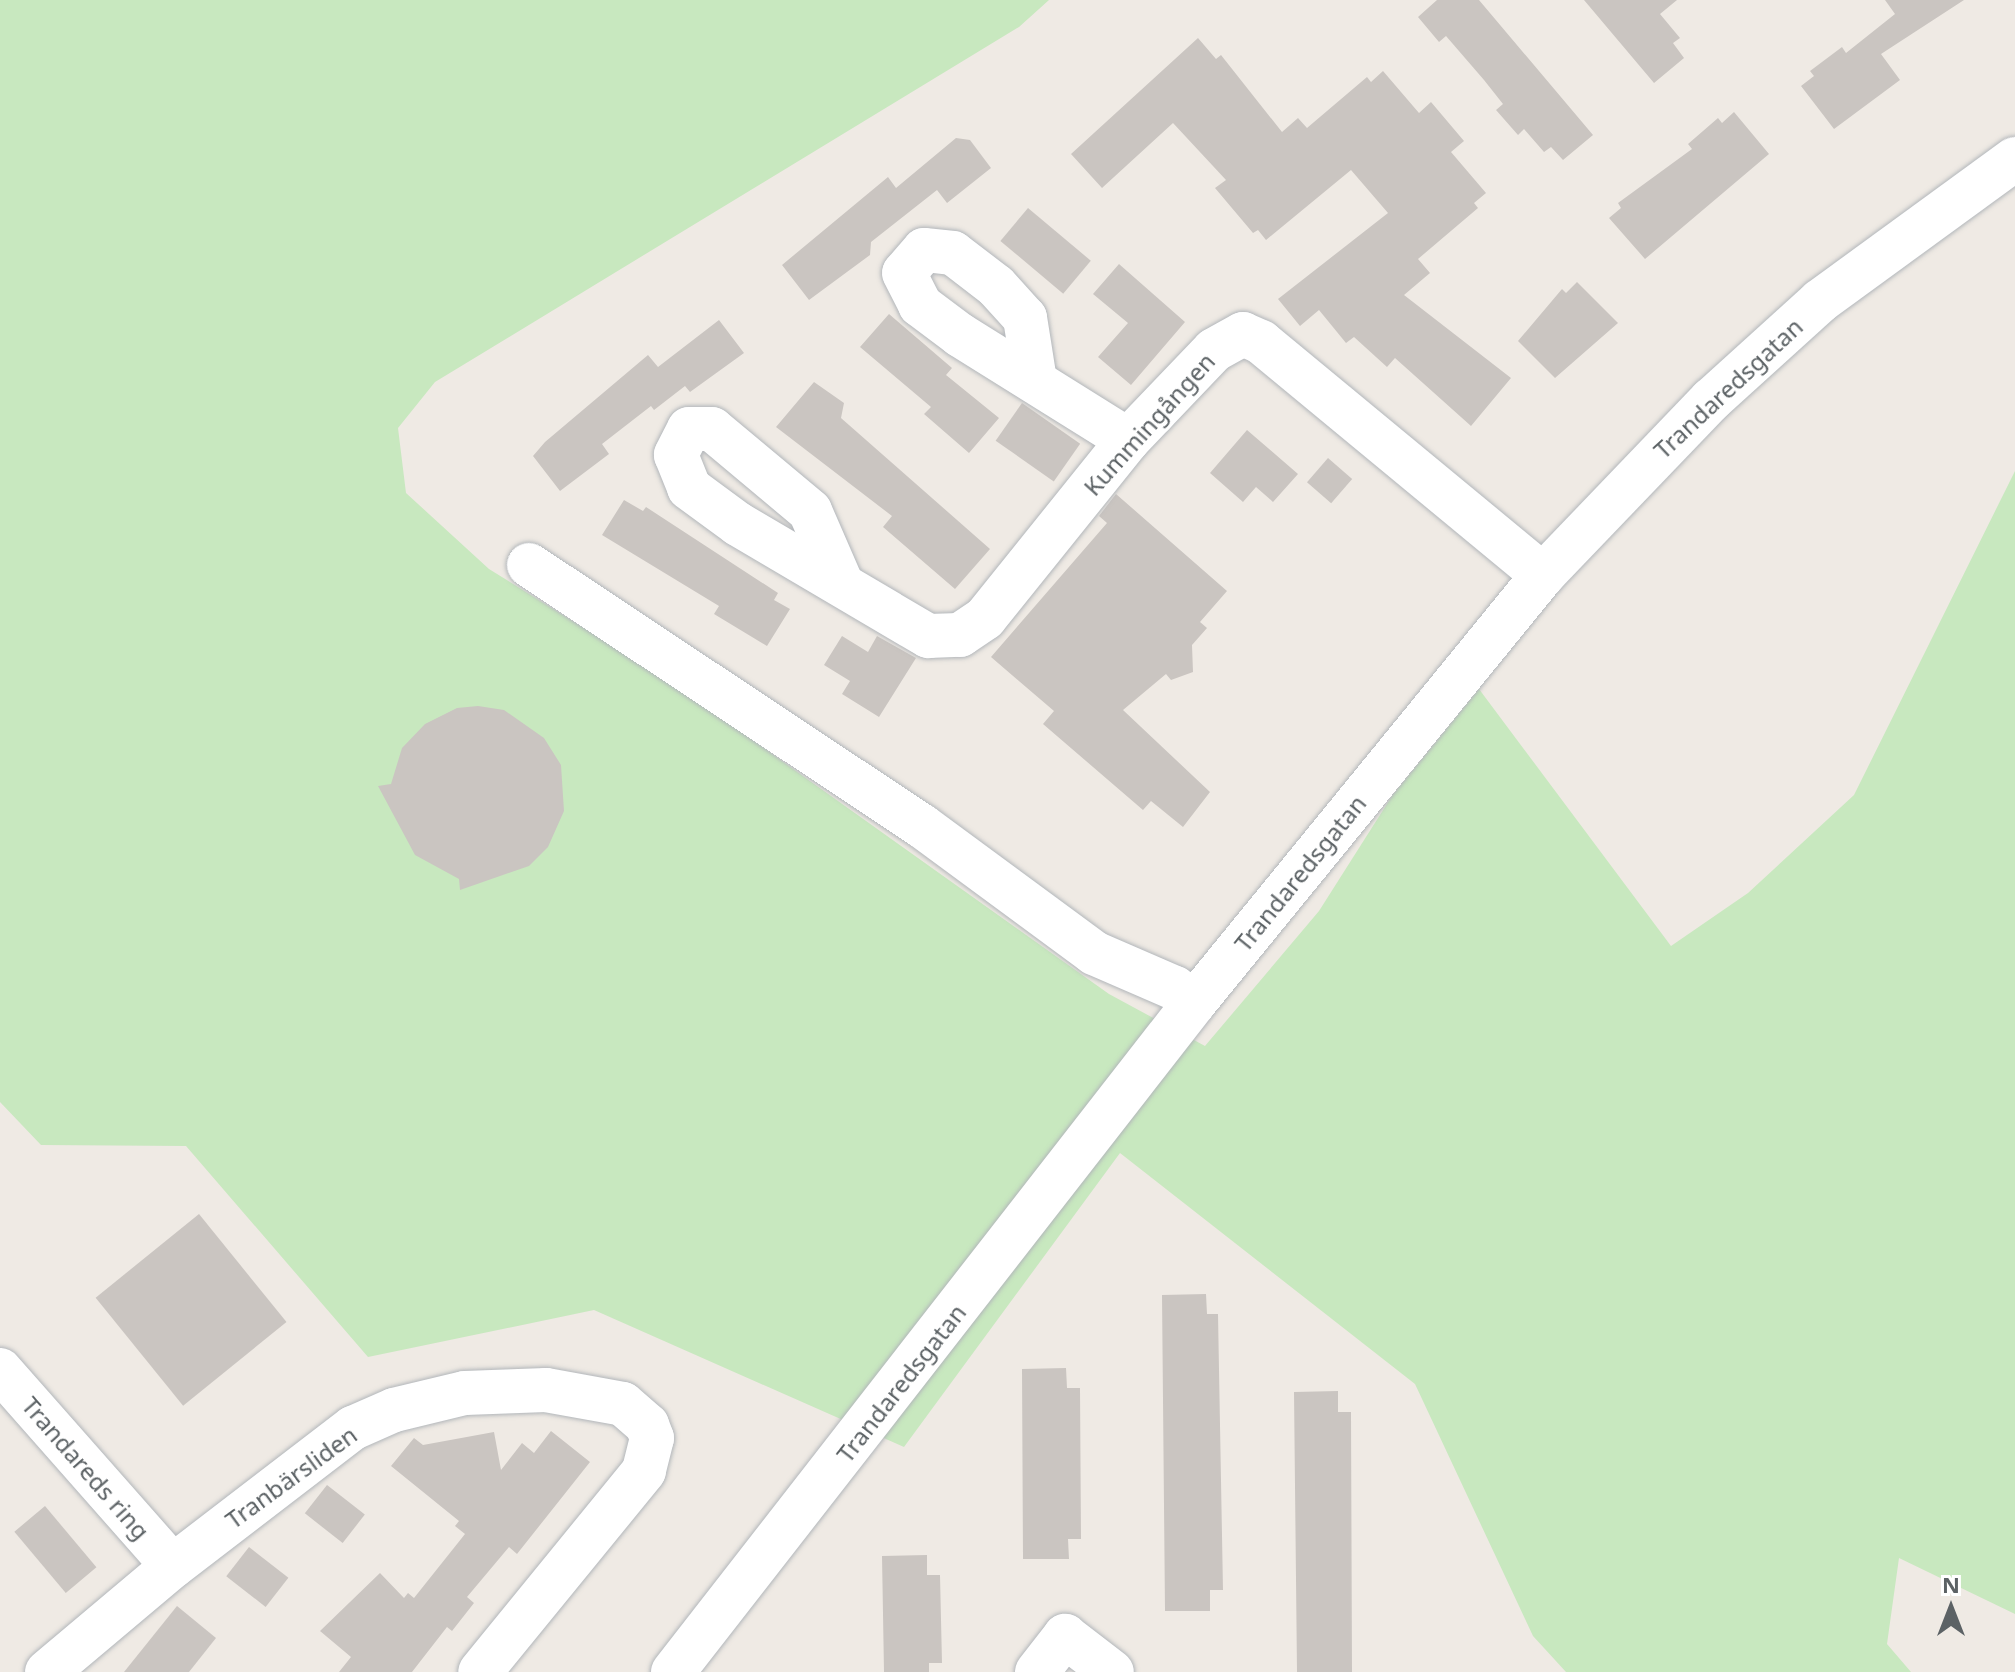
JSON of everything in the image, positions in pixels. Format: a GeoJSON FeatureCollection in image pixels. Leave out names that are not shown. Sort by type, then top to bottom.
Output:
{"type":"FeatureCollection","features":[{"type":"Feature","properties":{"kind":"street","name":"Trandaredsgatan"},"geometry":{"type":"LineString","coordinates":[[673,1672],[1194,1003],[1543,575],[1711,400],[1820,301],[2015,159]]}},
{"type":"Feature","properties":{"kind":"street","name":"Kummingången"},"geometry":{"type":"LineString","coordinates":[[840,580],[928,636],[960,635],[985,618],[1128,440],[1214,350],[1243,334],[1261,342],[1543,575]]}},
{"type":"Feature","properties":{"kind":"street"},"geometry":{"type":"LineString","coordinates":[[1035,381],[1128,440]]}},
{"type":"Feature","properties":{"kind":"street"},"geometry":{"type":"LineString","coordinates":[[529,565],[922,826],[1094,953],[1175,988],[1194,1003]]}},
{"type":"Feature","properties":{"kind":"street","name":"Trandareds ring"},"geometry":{"type":"LineString","coordinates":[[0,1370],[173,1566]]}},
{"type":"Feature","properties":{"kind":"street","name":"Tranbärsliden"},"geometry":{"type":"LineString","coordinates":[[47,1672],[173,1566],[324,1446],[394,1410],[465,1393],[513,1389],[574,1392],[623,1404],[647,1425],[652,1438],[644,1471],[480,1672]]}},
{"type":"Feature","properties":{"kind":"street"},"geometry":{"type":"LineString","coordinates":[[1037,1672],[1065,1636],[1112,1672]]}},
{"type":"Feature","properties":{"kind":"green space"},"geometry":{"type":"Polygon","coordinates":[[[0,0],[1049,0],[1019,27],[435,382],[398,428],[406,493],[489,569],[678,687],[1109,994],[1205,1046],[1319,911],[1392,796],[1479,689],[1671,946],[1748,893],[1854,795],[2015,471],[2015,1614],[1899,1558],[1887,1644],[1911,1672],[1566,1672],[1533,1636],[1415,1384],[1120,1153],[904,1447],[594,1310],[368,1357],[186,1146],[41,1145],[0,1102],[0,0]]]}},
{"type":"Feature","properties":{"kind":"building"},"geometry":{"type":"Polygon","coordinates":[[[1437,0],[1479,0],[1593,135],[1563,160],[1551,147],[1544,152],[1524,129],[1518,135],[1496,110],[1503,104],[1484,80],[1446,36],[1439,42],[1418,17],[1437,0]]]}},
{"type":"Feature","properties":{"kind":"building"},"geometry":{"type":"Polygon","coordinates":[[[1584,0],[1677,0],[1660,14],[1680,38],[1673,43],[1684,58],[1654,83],[1584,0]]]}},
{"type":"Feature","properties":{"kind":"building"},"geometry":{"type":"Polygon","coordinates":[[[1885,0],[1964,0],[1881,54],[1900,80],[1834,129],[1801,86],[1814,76],[1810,71],[1842,47],[1846,53],[1895,14],[1885,0]]]}},
{"type":"Feature","properties":{"kind":"building"},"geometry":{"type":"Polygon","coordinates":[[[1198,38],[1216,59],[1221,55],[1282,132],[1298,118],[1307,128],[1367,77],[1371,82],[1383,71],[1419,113],[1431,102],[1464,141],[1451,152],[1486,193],[1474,203],[1478,208],[1418,259],[1430,273],[1404,295],[1511,378],[1471,426],[1395,358],[1387,367],[1354,337],[1346,343],[1319,310],[1300,326],[1278,299],[1388,213],[1351,170],[1266,240],[1258,230],[1253,233],[1215,188],[1226,180],[1173,123],[1102,188],[1071,154],[1198,38]]]}},
{"type":"Feature","properties":{"kind":"building"},"geometry":{"type":"Polygon","coordinates":[[[1734,112],[1769,154],[1645,259],[1609,218],[1621,208],[1618,203],[1692,149],[1688,144],[1718,118],[1722,123],[1734,112]]]}},
{"type":"Feature","properties":{"kind":"building"},"geometry":{"type":"Polygon","coordinates":[[[956,138],[970,140],[991,168],[947,203],[937,190],[871,242],[870,255],[809,300],[782,265],[888,177],[896,188],[956,138]]]}},
{"type":"Feature","properties":{"kind":"building"},"geometry":{"type":"Polygon","coordinates":[[[1028,208],[1091,261],[1063,294],[1000,241],[1028,208]]]}},
{"type":"Feature","properties":{"kind":"building"},"geometry":{"type":"Polygon","coordinates":[[[1119,264],[1185,322],[1131,385],[1098,357],[1128,323],[1093,294],[1119,264]]]}},
{"type":"Feature","properties":{"kind":"building"},"geometry":{"type":"Polygon","coordinates":[[[1577,282],[1618,323],[1555,378],[1518,341],[1562,289],[1566,293],[1577,282]]]}},
{"type":"Feature","properties":{"kind":"building"},"geometry":{"type":"Polygon","coordinates":[[[889,314],[952,368],[946,375],[999,418],[969,453],[924,414],[931,407],[860,347],[889,314]]]}},
{"type":"Feature","properties":{"kind":"building"},"geometry":{"type":"Polygon","coordinates":[[[719,320],[744,353],[690,392],[685,386],[654,410],[651,406],[602,444],[609,454],[560,491],[533,456],[545,442],[648,355],[658,367],[719,320]]]}},
{"type":"Feature","properties":{"kind":"building"},"geometry":{"type":"Polygon","coordinates":[[[814,382],[844,403],[841,418],[990,549],[955,589],[883,527],[892,516],[776,427],[814,382]]]}},
{"type":"Feature","properties":{"kind":"building"},"geometry":{"type":"Polygon","coordinates":[[[1022,403],[1080,444],[1054,481],[996,441],[1022,403]]]}},
{"type":"Feature","properties":{"kind":"building"},"geometry":{"type":"Polygon","coordinates":[[[1247,430],[1298,474],[1273,502],[1256,487],[1243,502],[1210,473],[1247,430]]]}},
{"type":"Feature","properties":{"kind":"building"},"geometry":{"type":"Polygon","coordinates":[[[1328,458],[1352,479],[1331,503],[1307,482],[1328,458]]]}},
{"type":"Feature","properties":{"kind":"building"},"geometry":{"type":"Polygon","coordinates":[[[1116,494],[1227,591],[1200,622],[1207,628],[1192,645],[1193,672],[1171,680],[1166,674],[1123,710],[1210,792],[1183,827],[1151,801],[1143,810],[1043,724],[1054,711],[991,657],[1107,523],[1099,516],[1116,494]]]}},
{"type":"Feature","properties":{"kind":"building"},"geometry":{"type":"Polygon","coordinates":[[[624,500],[643,511],[646,507],[778,593],[774,600],[790,609],[767,646],[714,614],[719,606],[602,535],[624,500]]]}},
{"type":"Feature","properties":{"kind":"building"},"geometry":{"type":"Polygon","coordinates":[[[842,636],[868,652],[877,636],[916,658],[879,717],[842,694],[850,681],[824,665],[842,636]]]}},
{"type":"Feature","properties":{"kind":"building"},"geometry":{"type":"Polygon","coordinates":[[[478,706],[504,710],[544,738],[561,765],[564,811],[548,847],[529,866],[460,890],[459,879],[415,855],[378,786],[391,784],[402,748],[425,724],[457,708],[478,706]]]}},
{"type":"Feature","properties":{"kind":"building"},"geometry":{"type":"Polygon","coordinates":[[[199,1214],[286,1322],[183,1406],[96,1298],[199,1214]]]}},
{"type":"Feature","properties":{"kind":"building"},"geometry":{"type":"Polygon","coordinates":[[[1206,1294],[1207,1314],[1218,1314],[1223,1590],[1210,1590],[1210,1611],[1165,1611],[1162,1295],[1206,1294]]]}},
{"type":"Feature","properties":{"kind":"building"},"geometry":{"type":"Polygon","coordinates":[[[1066,1368],[1067,1388],[1080,1388],[1081,1539],[1068,1539],[1069,1559],[1023,1559],[1022,1369],[1066,1368]]]}},
{"type":"Feature","properties":{"kind":"building"},"geometry":{"type":"Polygon","coordinates":[[[1338,1391],[1338,1412],[1351,1412],[1352,1672],[1297,1672],[1294,1392],[1338,1391]]]}},
{"type":"Feature","properties":{"kind":"building"},"geometry":{"type":"Polygon","coordinates":[[[551,1431],[590,1462],[517,1554],[509,1547],[467,1597],[474,1603],[452,1631],[447,1627],[412,1672],[339,1672],[351,1657],[320,1631],[380,1573],[404,1598],[408,1593],[414,1598],[465,1534],[455,1526],[459,1521],[391,1466],[414,1438],[423,1445],[494,1432],[501,1470],[522,1443],[534,1453],[551,1431]]]}},
{"type":"Feature","properties":{"kind":"building"},"geometry":{"type":"Polygon","coordinates":[[[327,1485],[365,1515],[343,1543],[305,1513],[327,1485]]]}},
{"type":"Feature","properties":{"kind":"building"},"geometry":{"type":"Polygon","coordinates":[[[45,1506],[96,1567],[66,1593],[14,1532],[45,1506]]]}},
{"type":"Feature","properties":{"kind":"building"},"geometry":{"type":"Polygon","coordinates":[[[249,1547],[288,1578],[266,1607],[226,1576],[249,1547]]]}},
{"type":"Feature","properties":{"kind":"building"},"geometry":{"type":"Polygon","coordinates":[[[927,1555],[927,1575],[940,1575],[942,1663],[929,1663],[929,1672],[884,1672],[882,1556],[927,1555]]]}},
{"type":"Feature","properties":{"kind":"building"},"geometry":{"type":"Polygon","coordinates":[[[177,1606],[216,1638],[189,1672],[124,1672],[177,1606]]]}}]}
